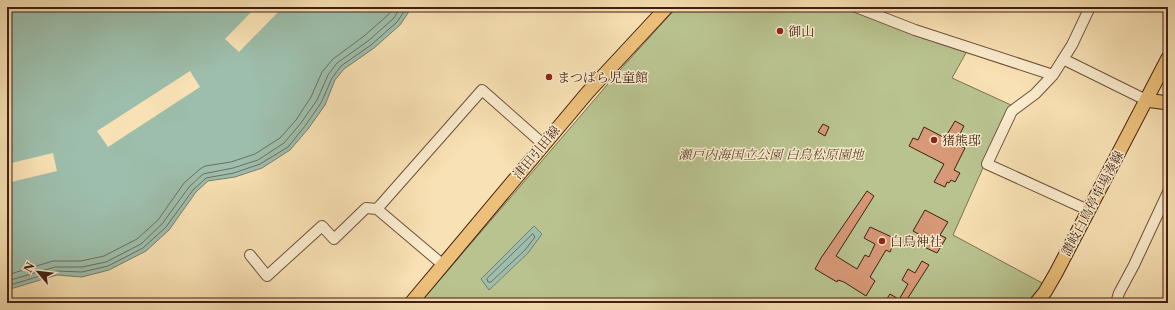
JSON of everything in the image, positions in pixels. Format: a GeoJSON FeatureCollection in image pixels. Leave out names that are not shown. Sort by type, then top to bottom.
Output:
{"type":"FeatureCollection","features":[{"type":"Feature","properties":{"kind":"main road","name":"津田引田線"},"geometry":{"type":"LineString","coordinates":[[411,303],[543,144],[588,92],[667,7]]}},
{"type":"Feature","properties":{"kind":"main road","name":"讃岐白鳥停車場湊線"},"geometry":{"type":"LineString","coordinates":[[1036,303],[1045,292],[1168,58]]}},
{"type":"Feature","properties":{"kind":"main road"},"geometry":{"type":"LineString","coordinates":[[1146,100],[1168,103]]}},
{"type":"Feature","properties":{"kind":"street"},"geometry":{"type":"LineString","coordinates":[[1088,210],[987,164],[1012,111],[1035,94],[1053,75],[1072,45],[1090,7]]}},
{"type":"Feature","properties":{"kind":"street"},"geometry":{"type":"LineString","coordinates":[[861,8],[915,30],[1053,75]]}},
{"type":"Feature","properties":{"kind":"street"},"geometry":{"type":"LineString","coordinates":[[1063,59],[1146,100]]}},
{"type":"Feature","properties":{"kind":"street"},"geometry":{"type":"LineString","coordinates":[[377,209],[482,90],[543,144]]}},
{"type":"Feature","properties":{"kind":"street"},"geometry":{"type":"LineString","coordinates":[[1116,303],[1119,293],[1134,265],[1168,192]]}},
{"type":"Feature","properties":{"kind":"street"},"geometry":{"type":"LineString","coordinates":[[250,255],[267,276],[322,226],[334,239],[366,208],[377,209],[442,264]]}},
{"type":"Feature","properties":{"kind":"green space","name":"瀬戸内海国立公園 白鳥松原園地"},"geometry":{"type":"Polygon","coordinates":[[[677,7],[843,7],[967,51],[952,78],[1011,105],[953,235],[1044,284],[1028,303],[420,303],[619,71],[677,7]]]}},
{"type":"Feature","properties":{"kind":"water"},"geometry":{"type":"Polygon","coordinates":[[[7,7],[412,7],[400,25],[374,48],[344,69],[335,80],[325,105],[308,129],[290,150],[262,168],[235,177],[208,181],[196,192],[169,230],[146,251],[109,270],[82,277],[57,275],[7,290],[7,7]]]}},
{"type":"Feature","properties":{"kind":"water"},"geometry":{"type":"Polygon","coordinates":[[[534,226],[542,234],[528,253],[489,290],[481,279],[534,226]]]}},
{"type":"Feature","properties":{"kind":"pier"},"geometry":{"type":"Polygon","coordinates":[[[256,7],[283,7],[239,52],[225,39],[256,7]]]}},
{"type":"Feature","properties":{"kind":"pier"},"geometry":{"type":"Polygon","coordinates":[[[190,71],[200,87],[108,147],[97,131],[190,71]]]}},
{"type":"Feature","properties":{"kind":"pier"},"geometry":{"type":"Polygon","coordinates":[[[53,153],[57,171],[7,183],[7,164],[53,153]]]}},
{"type":"Feature","properties":{"kind":"building"},"geometry":{"type":"Polygon","coordinates":[[[955,121],[964,126],[955,144],[965,148],[954,170],[960,173],[955,182],[951,180],[949,183],[947,182],[945,187],[934,182],[944,164],[909,146],[913,138],[918,140],[924,127],[945,138],[955,121]]]}},
{"type":"Feature","properties":{"kind":"building"},"geometry":{"type":"Polygon","coordinates":[[[823,124],[829,127],[825,136],[818,132],[823,124]]]}},
{"type":"Feature","properties":{"kind":"building"},"geometry":{"type":"Polygon","coordinates":[[[867,191],[874,196],[836,256],[857,269],[865,255],[869,257],[875,244],[864,238],[870,227],[894,238],[892,242],[894,243],[890,252],[886,250],[870,277],[875,281],[866,296],[844,282],[838,280],[837,282],[815,269],[867,191]]]}},
{"type":"Feature","properties":{"kind":"building"},"geometry":{"type":"Polygon","coordinates":[[[925,210],[948,222],[940,235],[946,238],[937,253],[922,246],[926,238],[913,231],[925,210]]]}},
{"type":"Feature","properties":{"kind":"building"},"geometry":{"type":"Polygon","coordinates":[[[922,261],[929,265],[906,301],[900,298],[908,284],[902,280],[908,269],[915,273],[922,261]]]}},
{"type":"Feature","properties":{"kind":"building"},"geometry":{"type":"Polygon","coordinates":[[[890,294],[905,303],[884,303],[890,294]]]}},
{"type":"Feature","properties":{"kind":"place","name":"御山"},"geometry":{"type":"Point","coordinates":[780,31]}},
{"type":"Feature","properties":{"kind":"place","name":"まつばら児童館"},"geometry":{"type":"Point","coordinates":[549,77]}},
{"type":"Feature","properties":{"kind":"place","name":"猪熊邸"},"geometry":{"type":"Point","coordinates":[934,140]}},
{"type":"Feature","properties":{"kind":"place","name":"白鳥神社"},"geometry":{"type":"Point","coordinates":[882,241]}}]}
